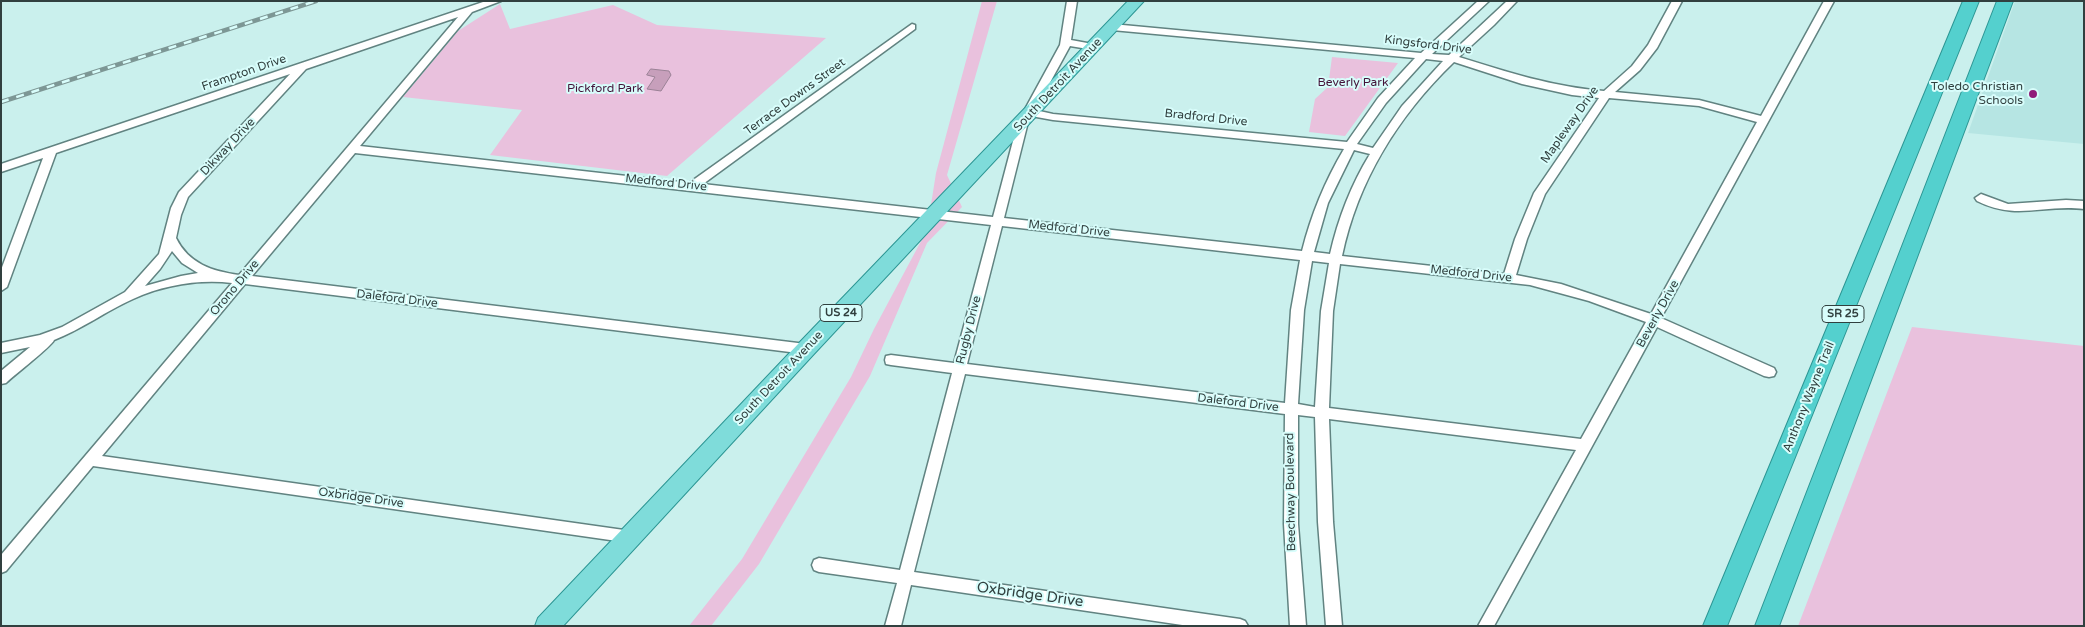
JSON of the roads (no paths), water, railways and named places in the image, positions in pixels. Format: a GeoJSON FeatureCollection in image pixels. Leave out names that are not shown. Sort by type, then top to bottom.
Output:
{"type":"FeatureCollection","features":[{"type":"Feature","properties":{"kind":"highway","name":"Anthony Wayne Trail"},"geometry":{"type":"LineString","coordinates":[[1715,626],[1971,1]]}},
{"type":"Feature","properties":{"kind":"highway","name":"SR 25"},"geometry":{"type":"LineString","coordinates":[[1767,626],[2005,1]]}},
{"type":"Feature","properties":{"kind":"main road","name":"South Detroit Avenue"},"geometry":{"type":"LineString","coordinates":[[546,626],[1137,1]]}},
{"type":"Feature","properties":{"kind":"street","name":"Frampton Drive"},"geometry":{"type":"LineString","coordinates":[[1,168],[496,1]]}},
{"type":"Feature","properties":{"kind":"street","name":"Rugby Drive"},"geometry":{"type":"LineString","coordinates":[[893,626],[997,221],[1027,117],[1066,42],[1072,1]]}},
{"type":"Feature","properties":{"kind":"street","name":"Beechway Boulevard"},"geometry":{"type":"LineString","coordinates":[[1298,626],[1290,521],[1291,410],[1294,324],[1306,255],[1331,182],[1350,146],[1391,90],[1424,56],[1484,1]]}},
{"type":"Feature","properties":{"kind":"street"},"geometry":{"type":"LineString","coordinates":[[1334,626],[1324,524],[1322,414],[1323,337],[1334,258],[1357,190],[1376,152],[1414,99],[1512,1]]}},
{"type":"Feature","properties":{"kind":"street","name":"Mapleway Drive"},"geometry":{"type":"LineString","coordinates":[[1509,278],[1521,240],[1540,193],[1606,95],[1636,68],[1653,46],[1676,1]]}},
{"type":"Feature","properties":{"kind":"street","name":"Beverly Drive"},"geometry":{"type":"LineString","coordinates":[[1486,626],[1829,1]]}},
{"type":"Feature","properties":{"kind":"street","name":"Orono Drive"},"geometry":{"type":"LineString","coordinates":[[1,566],[469,10]]}},
{"type":"Feature","properties":{"kind":"street","name":"Terrace Downs Street"},"geometry":{"type":"LineString","coordinates":[[693,186],[912,27]]}},
{"type":"Feature","properties":{"kind":"street","name":"Kingsford Drive"},"geometry":{"type":"LineString","coordinates":[[1112,27],[1452,59],[1474,63],[1522,81],[1572,92],[1699,103],[1764,120]]}},
{"type":"Feature","properties":{"kind":"street"},"geometry":{"type":"LineString","coordinates":[[1066,42],[1094,47]]}},
{"type":"Feature","properties":{"kind":"street","name":"Dikway Drive"},"geometry":{"type":"LineString","coordinates":[[130,295],[157,264],[167,248],[177,204],[190,187],[303,66]]}},
{"type":"Feature","properties":{"kind":"street","name":"Bradford Drive"},"geometry":{"type":"LineString","coordinates":[[1027,117],[1053,117],[1350,146],[1376,152]]}},
{"type":"Feature","properties":{"kind":"street","name":"Medford Drive"},"geometry":{"type":"LineString","coordinates":[[352,149],[1509,278],[1560,287],[1618,304],[1769,372]]}},
{"type":"Feature","properties":{"kind":"street"},"geometry":{"type":"LineString","coordinates":[[1,287],[51,152]]}},
{"type":"Feature","properties":{"kind":"street"},"geometry":{"type":"LineString","coordinates":[[1981,198],[1995,205],[2011,208],[2073,203],[2084,205]]}},
{"type":"Feature","properties":{"kind":"street"},"geometry":{"type":"LineString","coordinates":[[169,236],[174,247],[188,263],[214,276]]}},
{"type":"Feature","properties":{"kind":"street","name":"Daleford Drive"},"geometry":{"type":"LineString","coordinates":[[1,348],[42,340],[66,330],[130,295],[181,280],[214,276],[806,349]]}},
{"type":"Feature","properties":{"kind":"street"},"geometry":{"type":"LineString","coordinates":[[1,379],[27,356],[66,330]]}},
{"type":"Feature","properties":{"kind":"street","name":"Daleford Drive"},"geometry":{"type":"LineString","coordinates":[[891,360],[1585,445]]}},
{"type":"Feature","properties":{"kind":"street","name":"Oxbridge Drive"},"geometry":{"type":"LineString","coordinates":[[91,460],[631,537]]}},
{"type":"Feature","properties":{"kind":"street","name":"Oxbridge Drive"},"geometry":{"type":"LineString","coordinates":[[819,565],[1240,626]]}},
{"type":"Feature","properties":{"kind":"railway"},"geometry":{"type":"LineString","coordinates":[[1,102],[316,1]]}},
{"type":"Feature","properties":{"kind":"place","name":"Toledo Christian Schools"},"geometry":{"type":"Point","coordinates":[2033,94]}},
{"type":"Feature","properties":{"kind":"park label","name":"Beverly Park"},"geometry":{"type":"Point","coordinates":[1353,83]}},
{"type":"Feature","properties":{"kind":"park label","name":"Pickford Park"},"geometry":{"type":"Point","coordinates":[605,89]}}]}
